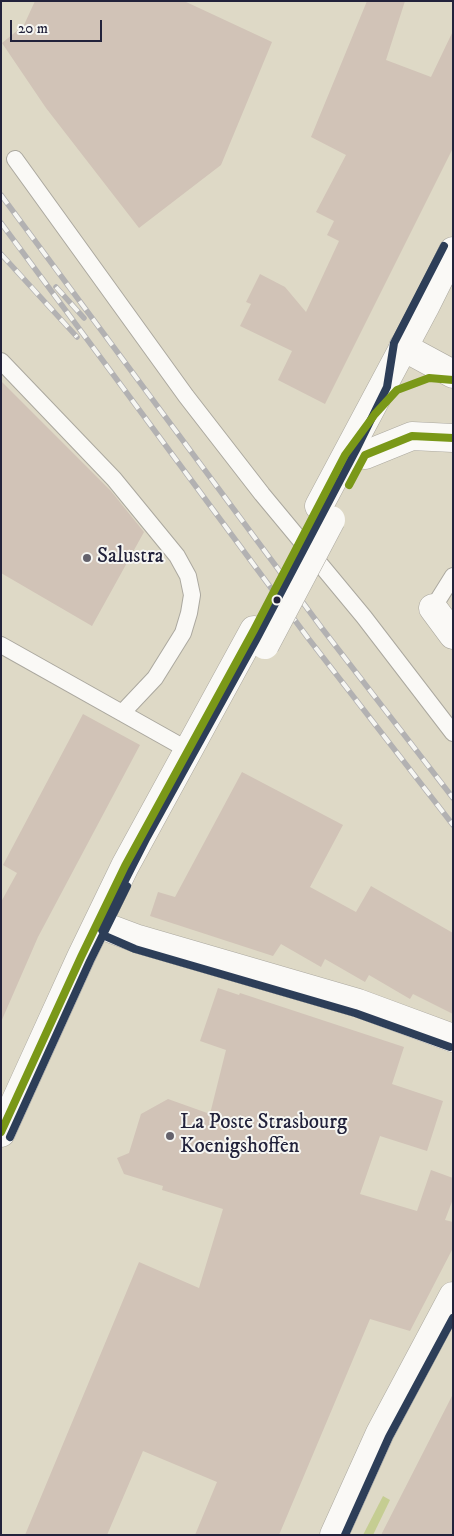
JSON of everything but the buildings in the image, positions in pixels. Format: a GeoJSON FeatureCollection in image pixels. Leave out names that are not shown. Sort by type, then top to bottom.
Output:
{"type":"FeatureCollection","features":[{"type":"Feature","properties":{"kind":"main road"},"geometry":{"type":"LineString","coordinates":[[1,1133],[81,957],[104,926],[156,842],[259,637],[355,455],[403,347],[453,251]]}},
{"type":"Feature","properties":{"kind":"main road"},"geometry":{"type":"LineString","coordinates":[[403,347],[453,374]]}},
{"type":"Feature","properties":{"kind":"main road"},"geometry":{"type":"LineString","coordinates":[[355,455],[412,436],[453,438]]}},
{"type":"Feature","properties":{"kind":"main road"},"geometry":{"type":"LineString","coordinates":[[433,608],[453,635]]}},
{"type":"Feature","properties":{"kind":"main road"},"geometry":{"type":"LineString","coordinates":[[104,926],[125,866],[188,750],[259,637]]}},
{"type":"Feature","properties":{"kind":"main road"},"geometry":{"type":"LineString","coordinates":[[104,926],[138,939],[358,1003],[453,1038]]}},
{"type":"Feature","properties":{"kind":"main road"},"geometry":{"type":"LineString","coordinates":[[334,1535],[380,1433],[453,1296]]}},
{"type":"Feature","properties":{"kind":"lane"},"geometry":{"type":"LineString","coordinates":[[15,159],[186,396],[262,494],[364,617],[453,733]]}},
{"type":"Feature","properties":{"kind":"lane"},"geometry":{"type":"LineString","coordinates":[[1,361],[114,479],[178,556],[188,576],[192,596],[183,633],[155,678],[122,713]]}},
{"type":"Feature","properties":{"kind":"lane"},"geometry":{"type":"LineString","coordinates":[[433,608],[453,576]]}},
{"type":"Feature","properties":{"kind":"lane"},"geometry":{"type":"LineString","coordinates":[[1,645],[188,750]]}},
{"type":"Feature","properties":{"kind":"green space"},"geometry":{"type":"Polygon","coordinates":[[[383,1496],[390,1500],[373,1535],[363,1535],[383,1496]]]}},
{"type":"Feature","properties":{"kind":"railway"},"geometry":{"type":"LineString","coordinates":[[1,195],[321,627],[453,798]]}},
{"type":"Feature","properties":{"kind":"railway"},"geometry":{"type":"LineString","coordinates":[[1,223],[308,638],[453,825]]}},
{"type":"Feature","properties":{"kind":"railway"},"geometry":{"type":"LineString","coordinates":[[1,254],[77,337]]}},
{"type":"Feature","properties":{"kind":"railway"},"geometry":{"type":"LineString","coordinates":[[56,287],[84,318]]}},
{"type":"Feature","properties":{"kind":"transit line"},"geometry":{"type":"LineString","coordinates":[[444,246],[394,343],[387,387],[356,450],[256,640],[147,837],[101,928],[105,936],[135,949],[355,1013],[450,1047]]}},
{"type":"Feature","properties":{"kind":"transit line"},"geometry":{"type":"LineString","coordinates":[[1,1132],[125,866],[254,630],[345,455],[375,414],[397,390],[429,378],[453,380]]}},
{"type":"Feature","properties":{"kind":"transit line"},"geometry":{"type":"LineString","coordinates":[[349,485],[365,455],[412,436],[453,438]]}},
{"type":"Feature","properties":{"kind":"transit line"},"geometry":{"type":"LineString","coordinates":[[10,1137],[90,961],[127,886]]}},
{"type":"Feature","properties":{"kind":"transit line"},"geometry":{"type":"LineString","coordinates":[[345,1535],[389,1437],[453,1318]]}},
{"type":"Feature","properties":{"kind":"place","name":"Salustra"},"geometry":{"type":"Point","coordinates":[87,558]}},
{"type":"Feature","properties":{"kind":"place","name":"La Poste Strasbourg Koenigshoffen"},"geometry":{"type":"Point","coordinates":[170,1136]}}]}
